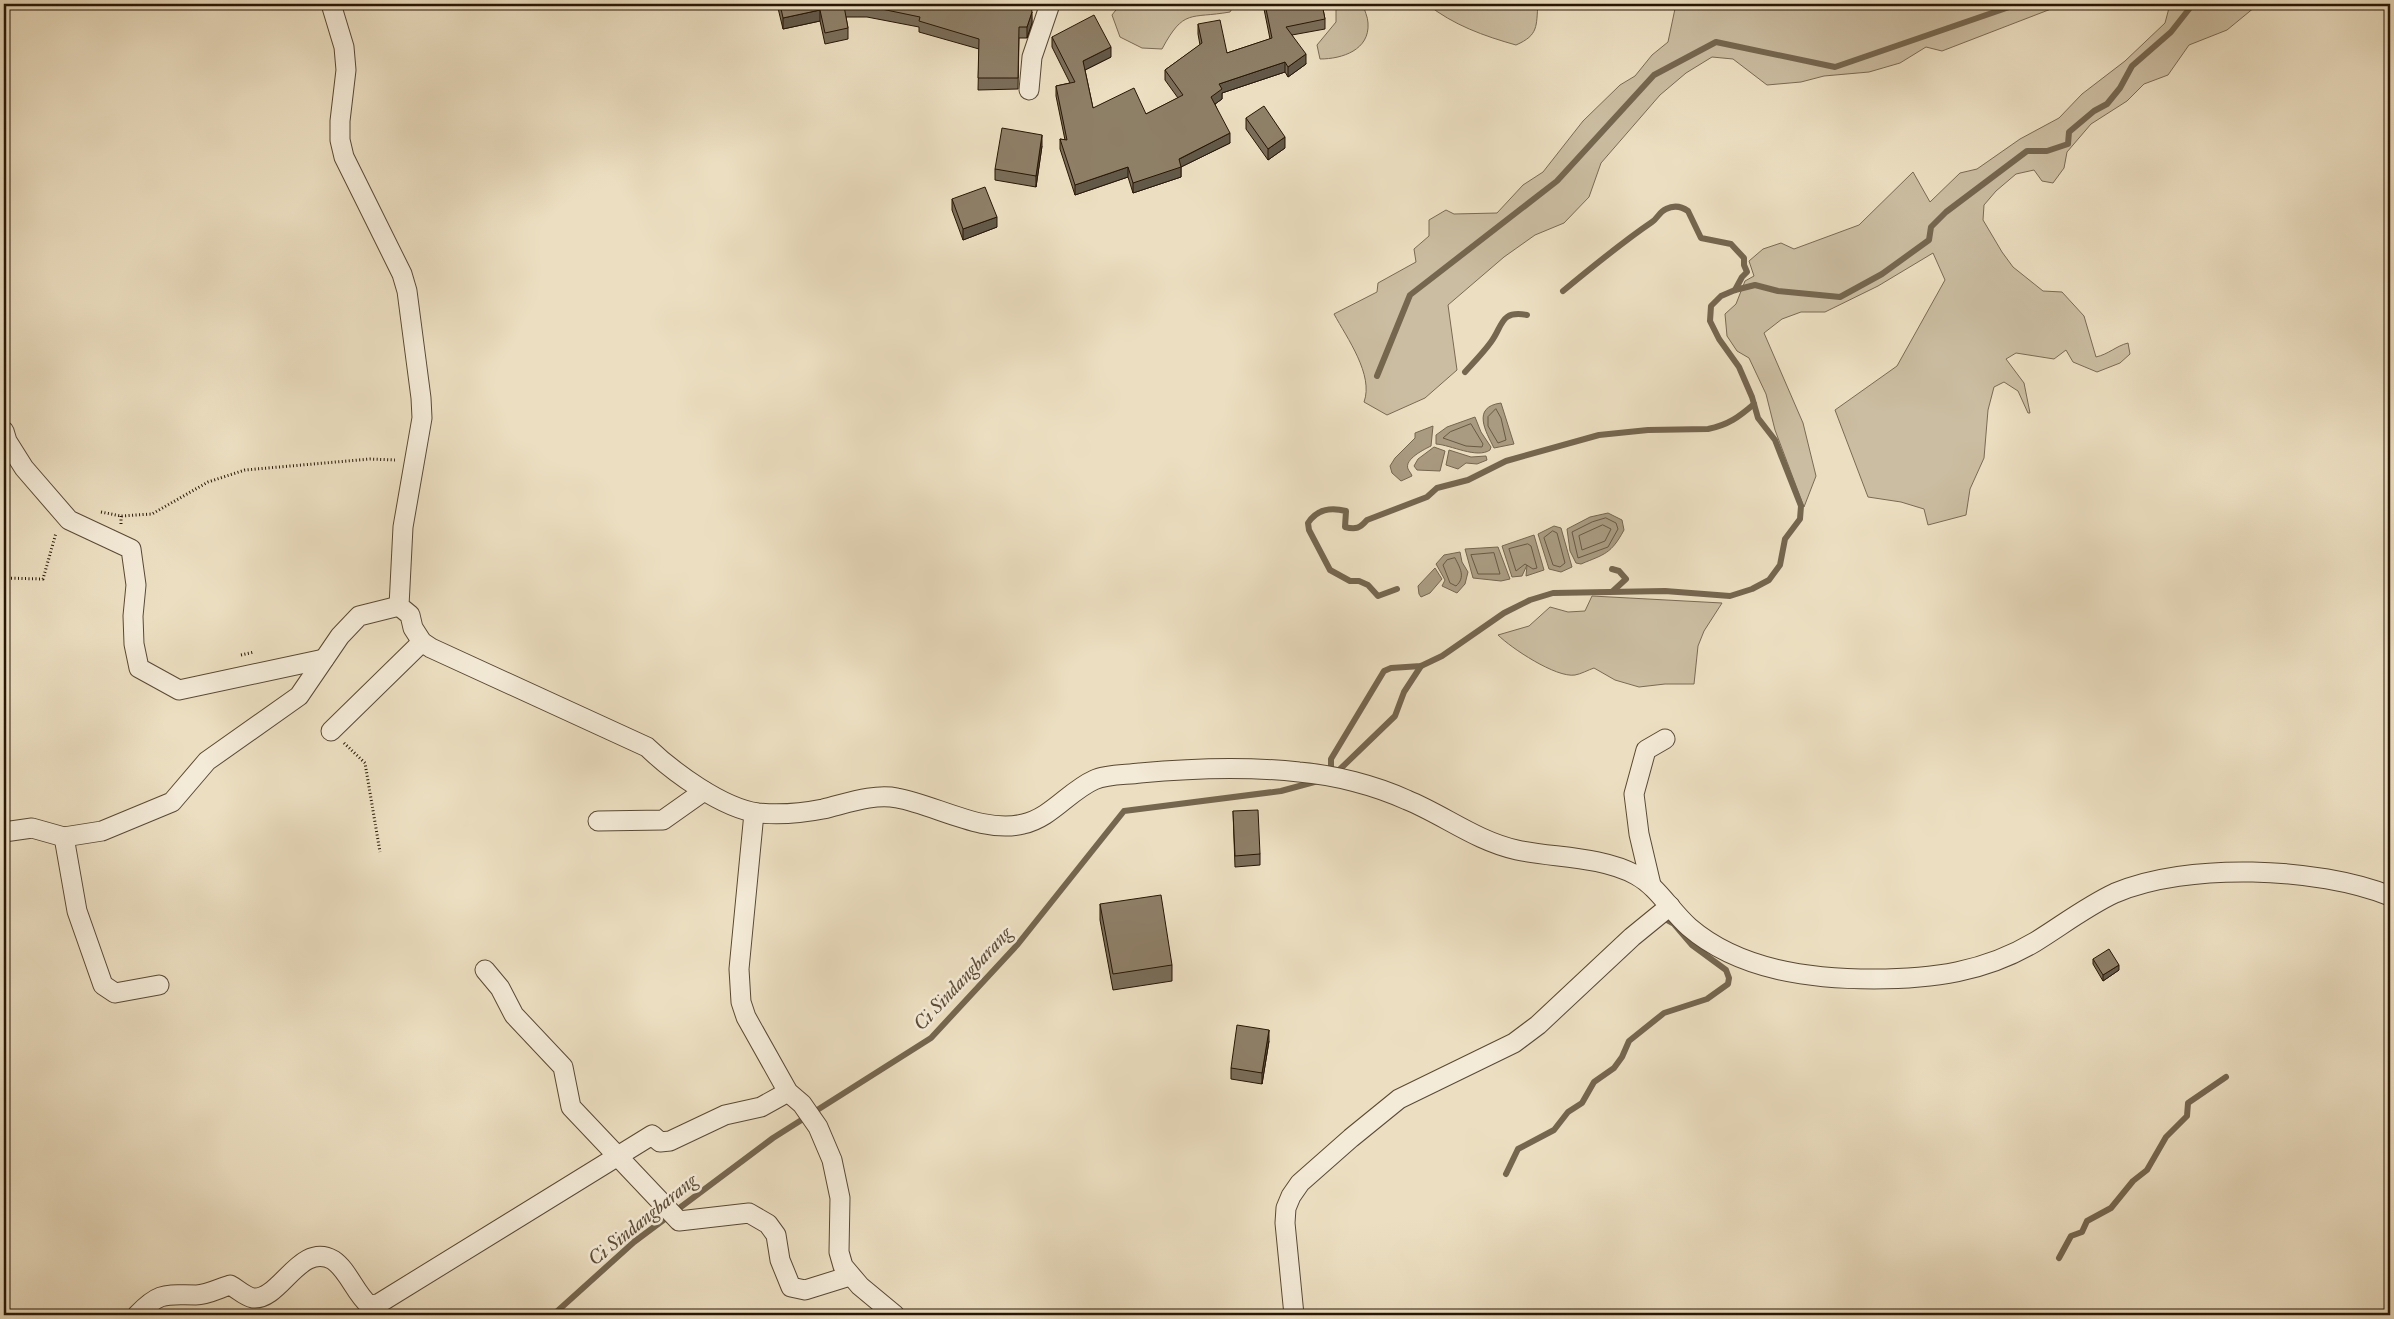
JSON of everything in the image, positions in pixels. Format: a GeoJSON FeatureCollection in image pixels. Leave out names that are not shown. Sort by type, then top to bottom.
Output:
{"type":"FeatureCollection","features":[{"type":"Feature","properties":{"kind":"street"},"geometry":{"type":"LineString","coordinates":[[331,4],[344,47],[346,70],[340,121],[340,140],[344,157],[395,258],[407,291],[422,398],[422,418],[403,527],[399,606]]}},
{"type":"Feature","properties":{"kind":"street"},"geometry":{"type":"LineString","coordinates":[[1029,90],[1032,58],[1050,4]]}},
{"type":"Feature","properties":{"kind":"street"},"geometry":{"type":"LineString","coordinates":[[4,430],[7,441],[24,468],[69,520],[131,549],[136,585],[133,616],[134,644],[139,668],[179,690],[324,659]]}},
{"type":"Feature","properties":{"kind":"street"},"geometry":{"type":"LineString","coordinates":[[4,832],[32,828],[64,837],[102,831],[172,802],[207,761],[299,696],[340,636],[359,616],[399,606]]}},
{"type":"Feature","properties":{"kind":"street"},"geometry":{"type":"LineString","coordinates":[[399,606],[410,615],[413,628],[422,642],[440,654],[647,747],[668,767],[704,791],[754,813],[780,814],[814,810],[893,796],[1001,827],[1028,824],[1097,778],[1185,768],[1231,767],[1303,772],[1360,784],[1408,800],[1472,835],[1516,850],[1552,854],[1632,873],[1651,885],[1688,926],[1719,947],[1738,957],[1771,968],[1827,976],[1872,979],[1933,977],[1974,970],[1992,964],[2032,944],[2112,894],[2136,885],[2189,874],[2278,874],[2341,881],[2368,887],[2390,896]]}},
{"type":"Feature","properties":{"kind":"street"},"geometry":{"type":"LineString","coordinates":[[331,731],[422,642]]}},
{"type":"Feature","properties":{"kind":"street"},"geometry":{"type":"LineString","coordinates":[[1651,885],[1639,834],[1634,794],[1646,750],[1665,738]]}},
{"type":"Feature","properties":{"kind":"street"},"geometry":{"type":"LineString","coordinates":[[598,821],[663,820],[704,791]]}},
{"type":"Feature","properties":{"kind":"street"},"geometry":{"type":"LineString","coordinates":[[754,813],[738,985],[746,1017],[795,1098],[818,1127],[838,1181],[840,1198],[839,1252],[842,1266],[850,1276],[895,1315]]}},
{"type":"Feature","properties":{"kind":"street"},"geometry":{"type":"LineString","coordinates":[[64,837],[77,911],[103,985],[115,993],[159,985]]}},
{"type":"Feature","properties":{"kind":"street"},"geometry":{"type":"LineString","coordinates":[[1294,1315],[1285,1216],[1290,1196],[1300,1183],[1313,1170],[1399,1099],[1514,1043],[1538,1025],[1632,937],[1670,906]]}},
{"type":"Feature","properties":{"kind":"street"},"geometry":{"type":"LineString","coordinates":[[484,970],[500,988],[514,1015],[522,1021],[538,1042],[563,1067],[571,1107],[679,1222],[749,1214],[768,1224],[776,1235],[780,1260],[791,1287],[805,1290],[823,1286],[850,1276]]}},
{"type":"Feature","properties":{"kind":"street"},"geometry":{"type":"LineString","coordinates":[[137,1315],[159,1296],[175,1293],[198,1295],[230,1284],[246,1296],[259,1297],[270,1292],[306,1261],[323,1257],[337,1264],[363,1300],[370,1305],[378,1304],[652,1135],[660,1142],[670,1141],[725,1115],[795,1098]]}},
{"type":"Feature","properties":{"kind":"path"},"geometry":{"type":"LineString","coordinates":[[93,510],[121,516],[152,514],[208,482],[245,470],[370,459],[413,462]]}},
{"type":"Feature","properties":{"kind":"path"},"geometry":{"type":"LineString","coordinates":[[121,516],[121,525]]}},
{"type":"Feature","properties":{"kind":"path"},"geometry":{"type":"LineString","coordinates":[[4,578],[43,579],[57,532]]}},
{"type":"Feature","properties":{"kind":"path"},"geometry":{"type":"LineString","coordinates":[[235,656],[262,651]]}},
{"type":"Feature","properties":{"kind":"path"},"geometry":{"type":"LineString","coordinates":[[331,731],[365,763],[380,852]]}},
{"type":"Feature","properties":{"kind":"shaded area"},"geometry":{"type":"Polygon","coordinates":[[[1137,4],[1235,4],[1230,12],[1197,16],[1183,21],[1176,27],[1162,49],[1142,48],[1120,37],[1112,15],[1119,6],[1137,4]]]}},
{"type":"Feature","properties":{"kind":"shaded area"},"geometry":{"type":"Polygon","coordinates":[[[1336,4],[1363,4],[1368,21],[1367,32],[1364,40],[1353,51],[1337,57],[1320,59],[1317,45],[1336,22],[1336,4]]]}},
{"type":"Feature","properties":{"kind":"shaded area"},"geometry":{"type":"Polygon","coordinates":[[[1427,4],[1538,4],[1533,33],[1516,45],[1469,29],[1447,18],[1427,4]]]}},
{"type":"Feature","properties":{"kind":"shaded area"},"geometry":{"type":"Polygon","coordinates":[[[1676,4],[2064,4],[1942,51],[1926,47],[1900,63],[1869,72],[1824,76],[1801,82],[1767,85],[1733,59],[1712,57],[1686,73],[1660,95],[1601,163],[1589,197],[1564,223],[1535,235],[1504,257],[1448,305],[1457,370],[1425,398],[1387,415],[1364,402],[1365,380],[1358,357],[1334,314],[1377,292],[1378,283],[1416,262],[1414,249],[1429,236],[1429,220],[1446,210],[1454,214],[1497,213],[1523,185],[1543,172],[1583,121],[1620,85],[1635,76],[1652,55],[1668,42],[1676,4]]]}},
{"type":"Feature","properties":{"kind":"shaded area"},"geometry":{"type":"Polygon","coordinates":[[[2168,4],[2256,4],[2255,7],[2227,30],[2189,45],[2168,75],[2144,84],[2127,101],[2091,124],[2067,152],[2064,168],[2053,183],[2042,181],[2034,170],[2016,174],[1996,191],[1984,205],[1983,220],[2013,267],[2043,291],[2062,292],[2084,316],[2096,357],[2128,343],[2130,354],[2120,363],[2097,372],[2073,362],[2066,350],[2054,359],[2016,353],[2006,359],[2024,383],[2030,413],[2028,413],[2018,391],[2004,382],[1994,387],[1988,410],[1984,458],[1970,489],[1966,515],[1928,525],[1924,509],[1901,502],[1868,497],[1835,410],[1897,366],[1945,280],[1933,253],[1878,286],[1825,312],[1801,312],[1782,319],[1764,333],[1803,423],[1816,476],[1804,507],[1775,430],[1766,394],[1749,358],[1737,351],[1727,336],[1725,314],[1736,304],[1745,281],[1754,276],[1749,261],[1763,249],[1781,243],[1794,249],[1859,225],[1913,172],[1930,202],[1960,173],[1977,169],[2020,139],[2059,118],[2082,94],[2125,61],[2165,23],[2169,8],[2168,4]]]}},
{"type":"Feature","properties":{"kind":"shaded area"},"geometry":{"type":"Polygon","coordinates":[[[1592,596],[1722,603],[1704,631],[1698,646],[1694,684],[1665,684],[1639,687],[1615,680],[1594,668],[1575,675],[1567,675],[1534,661],[1498,635],[1529,626],[1550,607],[1568,612],[1585,611],[1592,596]]]}},
{"type":"Feature","properties":{"kind":"water"},"geometry":{"type":"Polygon","coordinates":[[[1501,403],[1514,444],[1494,448],[1485,428],[1483,415],[1486,409],[1492,405],[1501,403]]]}},
{"type":"Feature","properties":{"kind":"water"},"geometry":{"type":"Polygon","coordinates":[[[1475,417],[1481,432],[1491,447],[1490,450],[1478,453],[1436,444],[1436,435],[1447,427],[1475,417]]]}},
{"type":"Feature","properties":{"kind":"water"},"geometry":{"type":"Polygon","coordinates":[[[1433,426],[1431,446],[1412,458],[1408,469],[1412,476],[1401,481],[1392,473],[1390,466],[1395,458],[1415,438],[1415,433],[1433,426]]]}},
{"type":"Feature","properties":{"kind":"water"},"geometry":{"type":"Polygon","coordinates":[[[1434,447],[1445,451],[1440,471],[1417,470],[1414,466],[1418,459],[1434,447]]]}},
{"type":"Feature","properties":{"kind":"water"},"geometry":{"type":"Polygon","coordinates":[[[1449,450],[1471,457],[1486,456],[1487,460],[1477,464],[1466,463],[1458,469],[1446,465],[1449,450]]]}},
{"type":"Feature","properties":{"kind":"water"},"geometry":{"type":"Polygon","coordinates":[[[1608,513],[1622,520],[1624,530],[1619,538],[1611,549],[1602,555],[1581,564],[1576,563],[1570,551],[1567,529],[1590,517],[1608,513]]]}},
{"type":"Feature","properties":{"kind":"water"},"geometry":{"type":"Polygon","coordinates":[[[1554,526],[1561,528],[1572,567],[1561,572],[1549,569],[1538,534],[1554,526]]]}},
{"type":"Feature","properties":{"kind":"water"},"geometry":{"type":"Polygon","coordinates":[[[1534,535],[1544,570],[1526,576],[1527,565],[1522,576],[1512,577],[1502,546],[1534,535]]]}},
{"type":"Feature","properties":{"kind":"water"},"geometry":{"type":"Polygon","coordinates":[[[1498,547],[1510,579],[1501,581],[1473,578],[1465,549],[1498,547]]]}},
{"type":"Feature","properties":{"kind":"water"},"geometry":{"type":"Polygon","coordinates":[[[1460,552],[1462,562],[1468,572],[1465,584],[1457,593],[1442,586],[1445,580],[1436,564],[1444,555],[1460,552]]]}},
{"type":"Feature","properties":{"kind":"water"},"geometry":{"type":"Polygon","coordinates":[[[1435,568],[1442,579],[1430,593],[1421,597],[1418,586],[1435,568]]]}},
{"type":"Feature","properties":{"kind":"building"},"geometry":{"type":"Polygon","coordinates":[[[780,4],[1031,4],[1032,12],[1027,27],[1019,27],[1018,78],[978,78],[979,39],[919,21],[920,17],[867,6],[844,6],[848,28],[825,33],[820,10],[783,18],[780,4]]]}},
{"type":"Feature","properties":{"kind":"building"},"geometry":{"type":"Polygon","coordinates":[[[1265,4],[1322,4],[1325,19],[1286,27],[1306,54],[1288,67],[1285,62],[1219,84],[1222,89],[1211,97],[1230,133],[1179,159],[1181,167],[1133,183],[1128,167],[1075,185],[1060,139],[1067,140],[1056,86],[1075,82],[1052,37],[1094,15],[1111,47],[1083,61],[1093,108],[1134,88],[1146,114],[1183,95],[1165,70],[1202,43],[1198,24],[1220,20],[1227,53],[1272,38],[1265,4]]]}},
{"type":"Feature","properties":{"kind":"building"},"geometry":{"type":"Polygon","coordinates":[[[1264,106],[1285,137],[1268,149],[1246,118],[1264,106]]]}},
{"type":"Feature","properties":{"kind":"building"},"geometry":{"type":"Polygon","coordinates":[[[1002,128],[1042,135],[1036,176],[995,169],[1002,128]]]}},
{"type":"Feature","properties":{"kind":"building"},"geometry":{"type":"Polygon","coordinates":[[[985,187],[997,217],[963,229],[952,199],[985,187]]]}},
{"type":"Feature","properties":{"kind":"building"},"geometry":{"type":"Polygon","coordinates":[[[1258,810],[1260,854],[1235,856],[1233,811],[1258,810]]]}},
{"type":"Feature","properties":{"kind":"building"},"geometry":{"type":"Polygon","coordinates":[[[1161,895],[1172,965],[1113,974],[1100,904],[1161,895]]]}},
{"type":"Feature","properties":{"kind":"building"},"geometry":{"type":"Polygon","coordinates":[[[2109,949],[2119,965],[2103,975],[2093,959],[2109,949]]]}},
{"type":"Feature","properties":{"kind":"building"},"geometry":{"type":"Polygon","coordinates":[[[1237,1025],[1269,1030],[1262,1073],[1231,1068],[1237,1025]]]}},
{"type":"Feature","properties":{"kind":"waterway"},"geometry":{"type":"LineString","coordinates":[[1377,376],[1410,295],[1557,181],[1654,75],[1716,42],[1835,67],[2018,4]]}},
{"type":"Feature","properties":{"kind":"waterway"},"geometry":{"type":"LineString","coordinates":[[1331,773],[1331,759],[1384,671],[1391,668],[1421,666],[1442,656],[1504,613],[1530,600],[1553,593],[1665,591],[1730,596],[1752,589],[1769,580],[1780,565],[1785,539],[1800,519],[1801,506],[1775,440],[1758,418],[1752,397],[1739,367],[1719,339],[1710,321],[1711,306],[1721,296],[1755,285],[1778,291],[1840,297],[1882,274],[1929,240],[1931,227],[1946,212],[2027,151],[2047,151],[2068,144],[2069,132],[2094,111],[2107,104],[2120,88],[2132,66],[2171,32],[2193,4]]}},
{"type":"Feature","properties":{"kind":"waterway"},"geometry":{"type":"LineString","coordinates":[[1563,291],[1654,220],[1660,213],[1675,207],[1688,211],[1701,238],[1731,244],[1744,258],[1747,272],[1735,290]]}},
{"type":"Feature","properties":{"kind":"waterway"},"geometry":{"type":"LineString","coordinates":[[1465,372],[1488,346],[1507,317],[1518,314],[1527,315]]}},
{"type":"Feature","properties":{"kind":"waterway"},"geometry":{"type":"LineString","coordinates":[[1397,589],[1378,596],[1368,585],[1359,581],[1350,581],[1330,570],[1309,530],[1308,523],[1315,515],[1324,510],[1340,510],[1346,511],[1345,527],[1358,528],[1367,520],[1427,497],[1437,488],[1468,480],[1506,461],[1599,435],[1648,430],[1708,429],[1733,420],[1754,404]]}},
{"type":"Feature","properties":{"kind":"waterway"},"geometry":{"type":"LineString","coordinates":[[1612,569],[1619,571],[1626,579],[1613,591]]}},
{"type":"Feature","properties":{"kind":"waterway"},"geometry":{"type":"LineString","coordinates":[[1336,773],[1395,716],[1404,692],[1421,666]]}},
{"type":"Feature","properties":{"kind":"waterway","name":"Ci Sindangbarang"},"geometry":{"type":"LineString","coordinates":[[553,1315],[634,1242],[773,1138],[931,1038],[1018,944],[1124,811],[1281,791],[1318,781]]}},
{"type":"Feature","properties":{"kind":"waterway"},"geometry":{"type":"LineString","coordinates":[[1506,1174],[1518,1149],[1554,1130],[1568,1112],[1582,1103],[1594,1082],[1614,1068],[1622,1057],[1629,1041],[1664,1013],[1707,999],[1728,984],[1729,978],[1726,970],[1692,945],[1674,924],[1665,919]]}},
{"type":"Feature","properties":{"kind":"waterway"},"geometry":{"type":"LineString","coordinates":[[2059,1258],[2071,1236],[2082,1232],[2087,1221],[2111,1208],[2133,1181],[2147,1170],[2166,1137],[2187,1116],[2188,1103],[2226,1077]]}}]}
